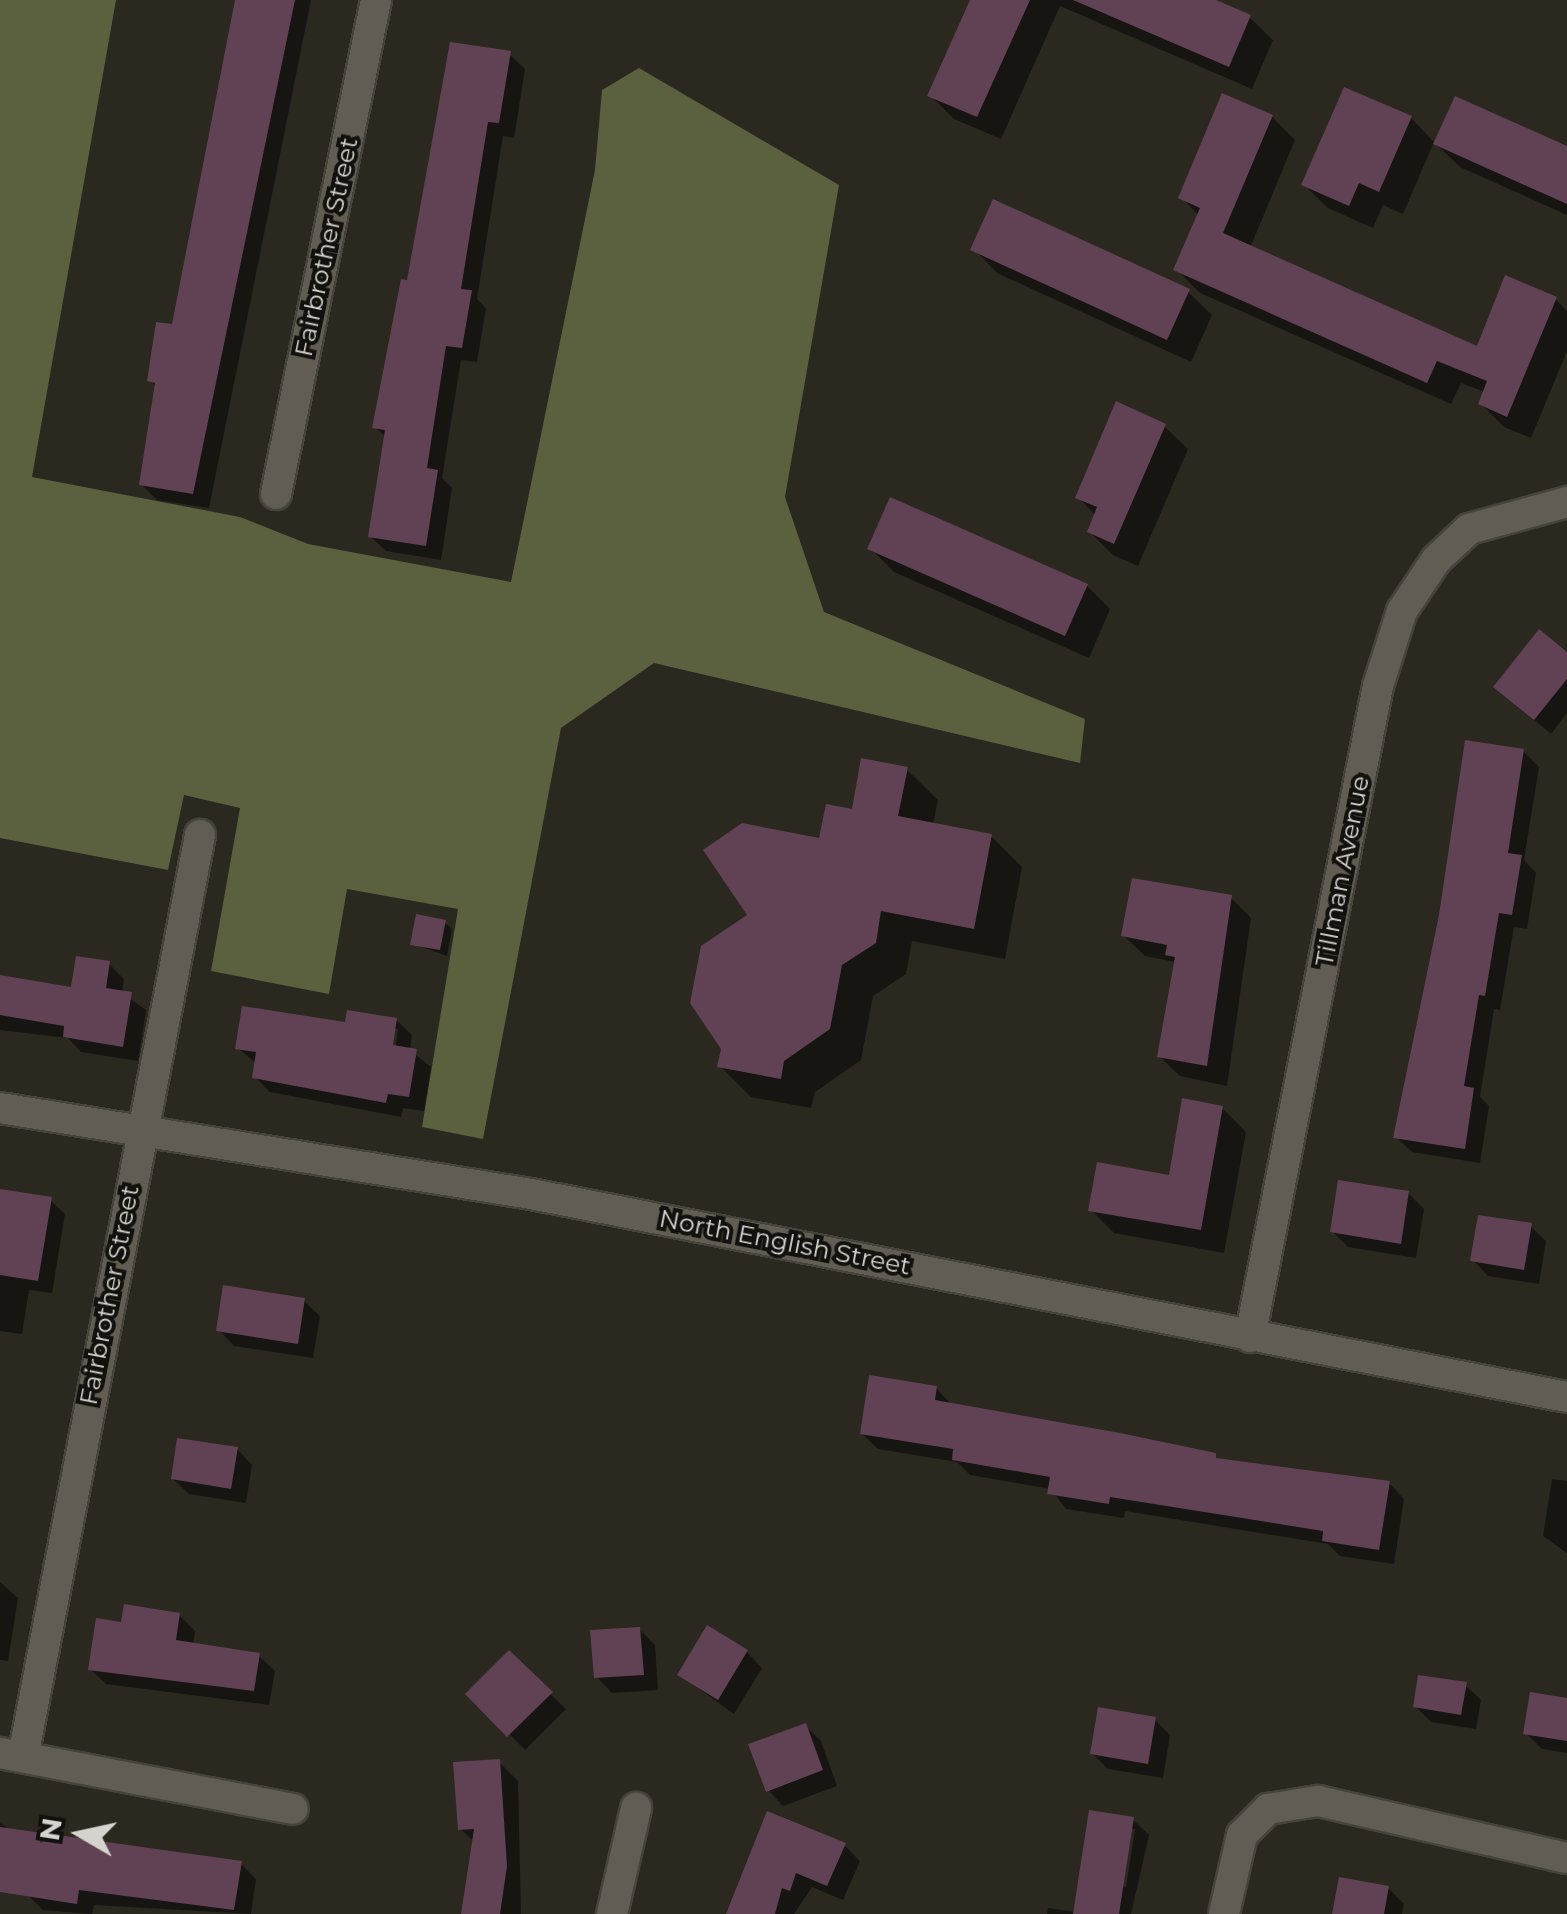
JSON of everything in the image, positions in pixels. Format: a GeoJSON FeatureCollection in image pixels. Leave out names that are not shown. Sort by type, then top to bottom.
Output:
{"type":"FeatureCollection","features":[{"type":"Feature","properties":{"kind":"street","name":"Fairbrother Street"},"geometry":{"type":"LineString","coordinates":[[276,494],[376,0]]}},
{"type":"Feature","properties":{"kind":"street","name":"Tillman Avenue"},"geometry":{"type":"LineString","coordinates":[[1250,1337],[1378,686],[1402,610],[1436,560],[1469,530],[1567,502]]}},
{"type":"Feature","properties":{"kind":"street","name":"Fairbrother Street"},"geometry":{"type":"LineString","coordinates":[[12,1755],[200,835]]}},
{"type":"Feature","properties":{"kind":"street","name":"North English Street"},"geometry":{"type":"LineString","coordinates":[[0,1108],[531,1194],[1567,1397]]}},
{"type":"Feature","properties":{"kind":"street"},"geometry":{"type":"LineString","coordinates":[[12,1755],[293,1809]]}},
{"type":"Feature","properties":{"kind":"street"},"geometry":{"type":"LineString","coordinates":[[1224,1914],[1242,1835],[1268,1809],[1318,1802],[1567,1858]]}},
{"type":"Feature","properties":{"kind":"street"},"geometry":{"type":"LineString","coordinates":[[612,1914],[636,1808]]}},
{"type":"Feature","properties":{"kind":"green space"},"geometry":{"type":"Polygon","coordinates":[[[0,0],[116,0],[32,477],[240,517],[308,544],[511,582],[595,170],[602,90],[639,68],[839,185],[785,497],[824,612],[1085,719],[1080,763],[654,663],[561,728],[483,1139],[422,1127],[458,909],[347,889],[329,994],[211,971],[240,808],[184,795],[168,870],[0,838],[0,0]]]}},
{"type":"Feature","properties":{"kind":"building"},"geometry":{"type":"Polygon","coordinates":[[[235,0],[295,0],[193,494],[139,485],[155,383],[147,381],[156,322],[172,324],[235,0]]]}},
{"type":"Feature","properties":{"kind":"building"},"geometry":{"type":"Polygon","coordinates":[[[970,0],[1030,0],[977,117],[927,96],[970,0]]]}},
{"type":"Feature","properties":{"kind":"building"},"geometry":{"type":"Polygon","coordinates":[[[1073,0],[1216,0],[1251,15],[1229,67],[1073,0]]]}},
{"type":"Feature","properties":{"kind":"building"},"geometry":{"type":"Polygon","coordinates":[[[450,42],[511,51],[499,123],[488,122],[461,289],[472,290],[462,348],[446,346],[427,468],[438,470],[426,546],[368,537],[385,430],[372,428],[401,279],[407,280],[450,42]]]}},
{"type":"Feature","properties":{"kind":"building"},"geometry":{"type":"Polygon","coordinates":[[[1344,87],[1412,116],[1379,192],[1359,183],[1349,206],[1301,185],[1344,87]]]}},
{"type":"Feature","properties":{"kind":"building"},"geometry":{"type":"Polygon","coordinates":[[[1222,93],[1273,115],[1223,233],[1477,346],[1505,275],[1557,297],[1507,417],[1478,404],[1487,381],[1437,361],[1427,383],[1173,270],[1200,208],[1178,198],[1222,93]]]}},
{"type":"Feature","properties":{"kind":"building"},"geometry":{"type":"Polygon","coordinates":[[[1455,96],[1567,146],[1567,204],[1433,144],[1455,96]]]}},
{"type":"Feature","properties":{"kind":"building"},"geometry":{"type":"Polygon","coordinates":[[[993,199],[1190,289],[1167,340],[970,250],[993,199]]]}},
{"type":"Feature","properties":{"kind":"building"},"geometry":{"type":"Polygon","coordinates":[[[1116,401],[1166,424],[1114,544],[1087,532],[1097,507],[1075,498],[1116,401]]]}},
{"type":"Feature","properties":{"kind":"building"},"geometry":{"type":"Polygon","coordinates":[[[890,497],[1088,584],[1065,636],[867,549],[890,497]]]}},
{"type":"Feature","properties":{"kind":"building"},"geometry":{"type":"Polygon","coordinates":[[[1539,629],[1567,652],[1567,679],[1534,720],[1493,687],[1539,629]]]}},
{"type":"Feature","properties":{"kind":"building"},"geometry":{"type":"Polygon","coordinates":[[[1465,740],[1524,749],[1508,853],[1522,855],[1512,915],[1499,913],[1485,996],[1479,995],[1464,1086],[1474,1088],[1465,1149],[1393,1138],[1439,915],[1465,740]]]}},
{"type":"Feature","properties":{"kind":"building"},"geometry":{"type":"Polygon","coordinates":[[[861,758],[908,767],[898,816],[992,834],[974,929],[881,911],[876,943],[842,965],[830,1029],[784,1061],[781,1079],[717,1067],[721,1049],[690,1003],[701,946],[747,915],[703,850],[742,823],[819,838],[826,804],[852,809],[861,758]]]}},
{"type":"Feature","properties":{"kind":"building"},"geometry":{"type":"Polygon","coordinates":[[[1132,878],[1232,895],[1207,1066],[1157,1057],[1175,957],[1165,955],[1167,945],[1121,936],[1132,878]]]}},
{"type":"Feature","properties":{"kind":"building"},"geometry":{"type":"Polygon","coordinates":[[[416,914],[446,920],[440,950],[410,945],[416,914]]]}},
{"type":"Feature","properties":{"kind":"building"},"geometry":{"type":"Polygon","coordinates":[[[76,956],[110,961],[106,988],[132,992],[123,1047],[63,1037],[64,1026],[0,1015],[0,975],[71,987],[76,956]]]}},
{"type":"Feature","properties":{"kind":"building"},"geometry":{"type":"Polygon","coordinates":[[[242,1006],[345,1022],[347,1010],[397,1018],[393,1045],[417,1049],[409,1097],[388,1094],[386,1103],[252,1078],[256,1052],[235,1049],[242,1006]]]}},
{"type":"Feature","properties":{"kind":"building"},"geometry":{"type":"Polygon","coordinates":[[[1182,1098],[1223,1106],[1201,1230],[1088,1211],[1097,1162],[1169,1175],[1182,1098]]]}},
{"type":"Feature","properties":{"kind":"building"},"geometry":{"type":"Polygon","coordinates":[[[1338,1180],[1409,1191],[1401,1244],[1330,1232],[1338,1180]]]}},
{"type":"Feature","properties":{"kind":"building"},"geometry":{"type":"Polygon","coordinates":[[[0,1189],[52,1197],[38,1281],[0,1275],[0,1189]]]}},
{"type":"Feature","properties":{"kind":"building"},"geometry":{"type":"Polygon","coordinates":[[[1478,1215],[1532,1223],[1524,1270],[1470,1261],[1478,1215]]]}},
{"type":"Feature","properties":{"kind":"building"},"geometry":{"type":"Polygon","coordinates":[[[223,1285],[305,1298],[298,1344],[216,1331],[223,1285]]]}},
{"type":"Feature","properties":{"kind":"building"},"geometry":{"type":"Polygon","coordinates":[[[869,1375],[937,1386],[935,1400],[1120,1433],[1216,1453],[1216,1458],[1390,1481],[1379,1550],[1322,1541],[1323,1531],[1110,1497],[1109,1504],[1047,1494],[1050,1477],[952,1460],[953,1449],[860,1434],[869,1375]]]}},
{"type":"Feature","properties":{"kind":"building"},"geometry":{"type":"Polygon","coordinates":[[[177,1438],[238,1447],[231,1489],[171,1479],[177,1438]]]}},
{"type":"Feature","properties":{"kind":"building"},"geometry":{"type":"Polygon","coordinates":[[[124,1604],[180,1613],[176,1640],[260,1653],[254,1691],[88,1670],[96,1618],[121,1622],[124,1604]]]}},
{"type":"Feature","properties":{"kind":"building"},"geometry":{"type":"Polygon","coordinates":[[[707,1625],[748,1650],[718,1700],[677,1675],[707,1625]]]}},
{"type":"Feature","properties":{"kind":"building"},"geometry":{"type":"Polygon","coordinates":[[[640,1627],[644,1675],[594,1678],[590,1630],[640,1627]]]}},
{"type":"Feature","properties":{"kind":"building"},"geometry":{"type":"Polygon","coordinates":[[[509,1650],[553,1692],[507,1737],[465,1694],[509,1650]]]}},
{"type":"Feature","properties":{"kind":"building"},"geometry":{"type":"Polygon","coordinates":[[[1418,1675],[1467,1682],[1461,1715],[1413,1707],[1418,1675]]]}},
{"type":"Feature","properties":{"kind":"building"},"geometry":{"type":"Polygon","coordinates":[[[1530,1692],[1567,1698],[1567,1741],[1523,1734],[1530,1692]]]}},
{"type":"Feature","properties":{"kind":"building"},"geometry":{"type":"Polygon","coordinates":[[[1098,1707],[1156,1717],[1148,1764],[1090,1754],[1098,1707]]]}},
{"type":"Feature","properties":{"kind":"building"},"geometry":{"type":"Polygon","coordinates":[[[806,1723],[823,1770],[766,1792],[748,1744],[806,1723]]]}},
{"type":"Feature","properties":{"kind":"building"},"geometry":{"type":"Polygon","coordinates":[[[500,1759],[507,1866],[500,1914],[461,1914],[474,1829],[458,1830],[453,1762],[500,1759]]]}},
{"type":"Feature","properties":{"kind":"building"},"geometry":{"type":"Polygon","coordinates":[[[1089,1810],[1134,1817],[1119,1914],[1073,1914],[1089,1810]]]}},
{"type":"Feature","properties":{"kind":"building"},"geometry":{"type":"Polygon","coordinates":[[[767,1811],[846,1843],[827,1886],[796,1873],[790,1891],[782,1888],[775,1914],[726,1914],[767,1811]]]}},
{"type":"Feature","properties":{"kind":"building"},"geometry":{"type":"Polygon","coordinates":[[[0,1827],[242,1861],[234,1910],[79,1890],[77,1904],[0,1892],[0,1827]]]}},
{"type":"Feature","properties":{"kind":"building"},"geometry":{"type":"Polygon","coordinates":[[[1339,1877],[1389,1886],[1384,1914],[1332,1914],[1339,1877]]]}}]}
